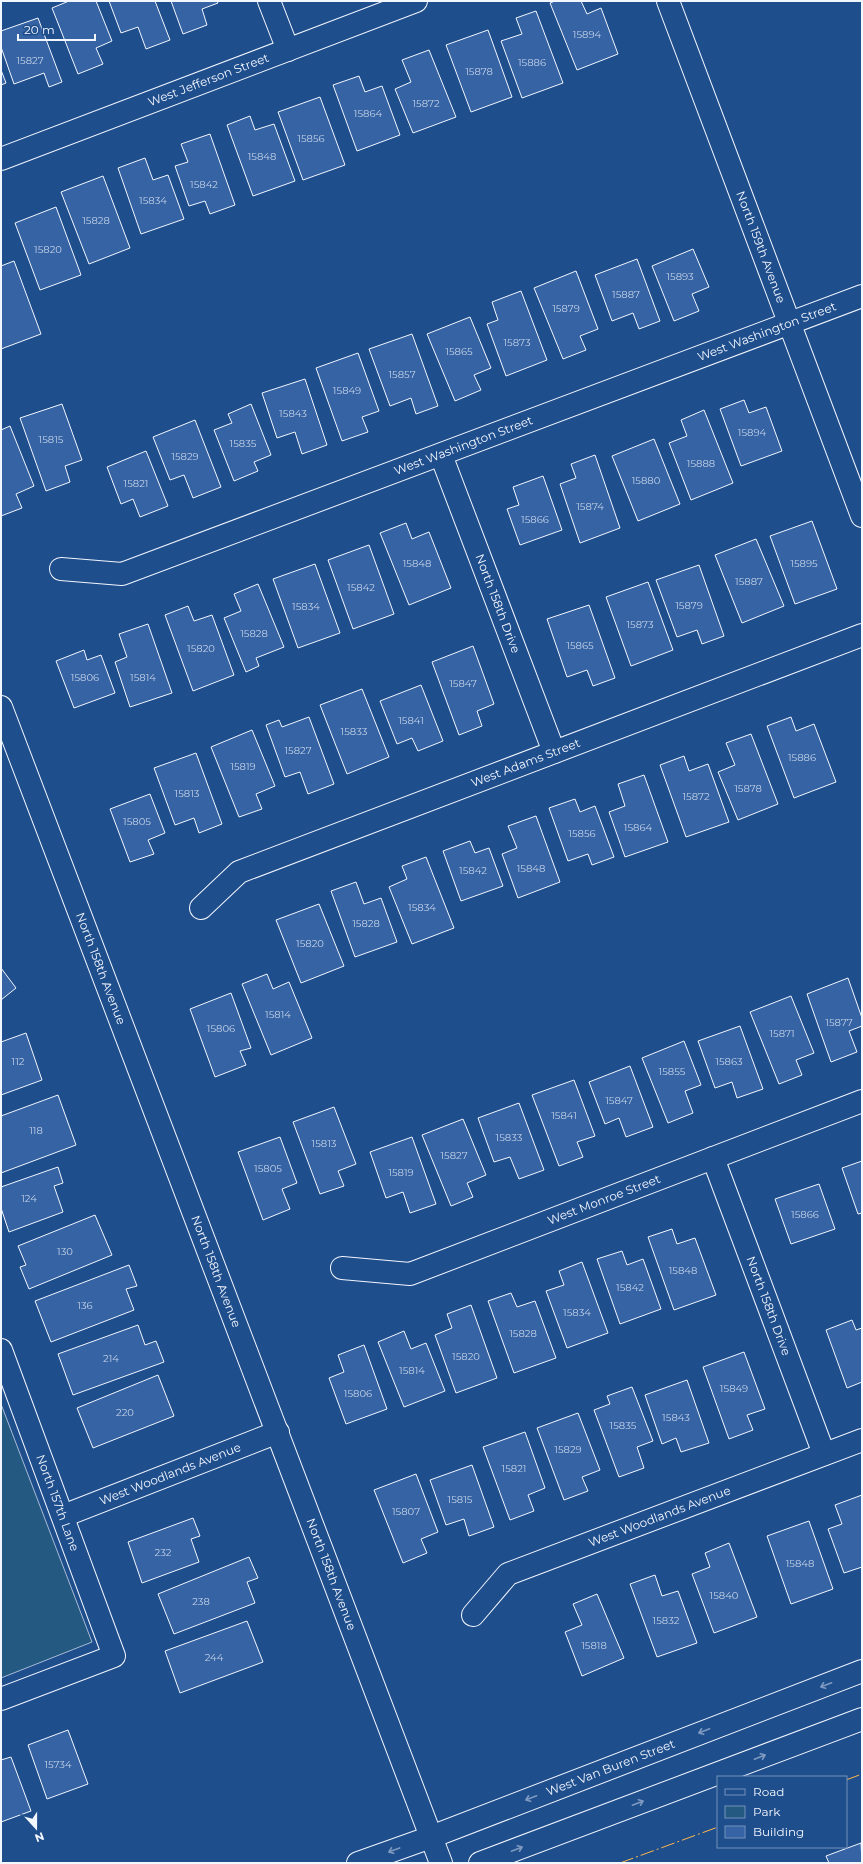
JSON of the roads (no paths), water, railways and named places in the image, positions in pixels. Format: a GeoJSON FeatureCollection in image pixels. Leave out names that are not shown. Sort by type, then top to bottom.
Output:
{"type":"FeatureCollection","features":[{"type":"Feature","properties":{"kind":"street"},"geometry":{"type":"LineString","coordinates":[[269,1],[288,50]]}},
{"type":"Feature","properties":{"kind":"street","name":"West Jefferson Street"},"geometry":{"type":"LineString","coordinates":[[1,159],[416,1]]}},
{"type":"Feature","properties":{"kind":"street","name":"North 159th Avenue"},"geometry":{"type":"LineString","coordinates":[[668,1],[862,516]]}},
{"type":"Feature","properties":{"kind":"street","name":"West Washington Street"},"geometry":{"type":"LineString","coordinates":[[61,569],[122,574],[862,296]]}},
{"type":"Feature","properties":{"kind":"street","name":"North 158th Drive"},"geometry":{"type":"LineString","coordinates":[[441,455],[554,752]]}},
{"type":"Feature","properties":{"kind":"street","name":"West Adams Street"},"geometry":{"type":"LineString","coordinates":[[201,908],[239,872],[862,636]]}},
{"type":"Feature","properties":{"kind":"street","name":"North 158th Avenue"},"geometry":{"type":"LineString","coordinates":[[1,707],[441,1863]]}},
{"type":"Feature","properties":{"kind":"street","name":"West Monroe Street"},"geometry":{"type":"LineString","coordinates":[[342,1268],[410,1274],[862,1101]]}},
{"type":"Feature","properties":{"kind":"street","name":"North 158th Drive"},"geometry":{"type":"LineString","coordinates":[[713,1158],[824,1454]]}},
{"type":"Feature","properties":{"kind":"street","name":"North 157th Lane"},"geometry":{"type":"LineString","coordinates":[[1,1699],[114,1656],[2,1355]]}},
{"type":"Feature","properties":{"kind":"street","name":"West Woodlands Avenue"},"geometry":{"type":"LineString","coordinates":[[62,1516],[278,1432]]}},
{"type":"Feature","properties":{"kind":"street","name":"West Woodlands Avenue"},"geometry":{"type":"LineString","coordinates":[[472,1614],[508,1574],[862,1440]]}},
{"type":"Feature","properties":{"kind":"street","name":"West Van Buren Street"},"geometry":{"type":"LineString","coordinates":[[358,1863],[862,1671]]}},
{"type":"Feature","properties":{"kind":"street"},"geometry":{"type":"LineString","coordinates":[[480,1863],[862,1719]]}}]}
